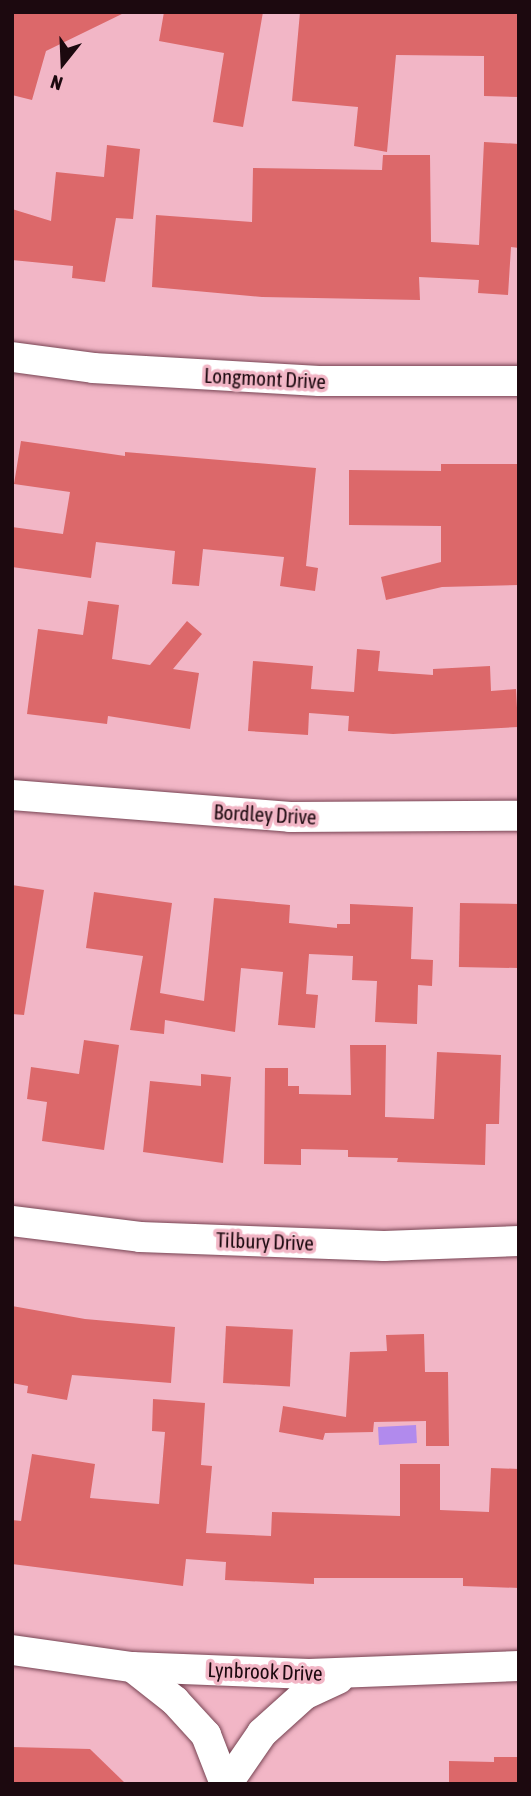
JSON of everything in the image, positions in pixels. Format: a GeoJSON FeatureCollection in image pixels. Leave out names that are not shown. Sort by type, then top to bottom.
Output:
{"type":"FeatureCollection","features":[{"type":"Feature","properties":{"kind":"street","name":"Longmont Drive"},"geometry":{"type":"LineString","coordinates":[[12,357],[93,368],[319,381],[519,381]]}},
{"type":"Feature","properties":{"kind":"street","name":"Bordley Drive"},"geometry":{"type":"LineString","coordinates":[[12,795],[290,817],[519,816]]}},
{"type":"Feature","properties":{"kind":"street","name":"Tilbury Drive"},"geometry":{"type":"LineString","coordinates":[[12,1221],[140,1237],[384,1246],[519,1241]]}},
{"type":"Feature","properties":{"kind":"street","name":"Lynbrook Drive"},"geometry":{"type":"LineString","coordinates":[[12,1650],[132,1667],[352,1673],[519,1666]]}},
{"type":"Feature","properties":{"kind":"street"},"geometry":{"type":"LineString","coordinates":[[132,1667],[175,1701],[206,1735],[226,1784]]}},
{"type":"Feature","properties":{"kind":"street"},"geometry":{"type":"LineString","coordinates":[[226,1784],[262,1734],[304,1695],[352,1673]]}},
{"type":"Feature","properties":{"kind":"shaded area"},"geometry":{"type":"Polygon","coordinates":[[[416,1425],[417,1443],[379,1445],[378,1427],[416,1425]]]}},
{"type":"Feature","properties":{"kind":"building"},"geometry":{"type":"Polygon","coordinates":[[[12,12],[126,12],[46,51],[32,100],[12,95],[12,12]]]}},
{"type":"Feature","properties":{"kind":"building"},"geometry":{"type":"Polygon","coordinates":[[[164,12],[263,12],[243,127],[213,122],[224,53],[159,41],[164,12]]]}},
{"type":"Feature","properties":{"kind":"building"},"geometry":{"type":"Polygon","coordinates":[[[300,12],[519,12],[519,97],[484,96],[484,56],[396,55],[387,152],[354,146],[358,107],[292,101],[300,12]]]}},
{"type":"Feature","properties":{"kind":"building"},"geometry":{"type":"Polygon","coordinates":[[[484,142],[519,144],[519,248],[511,247],[508,295],[478,293],[479,280],[419,277],[420,300],[262,297],[152,287],[156,215],[252,222],[253,168],[382,170],[383,155],[430,155],[431,242],[479,245],[484,142]]]}},
{"type":"Feature","properties":{"kind":"building"},"geometry":{"type":"Polygon","coordinates":[[[107,145],[140,149],[133,219],[116,218],[105,282],[72,278],[73,266],[12,260],[12,209],[51,221],[56,172],[104,177],[107,145]]]}},
{"type":"Feature","properties":{"kind":"building"},"geometry":{"type":"Polygon","coordinates":[[[21,441],[125,456],[125,452],[316,468],[306,566],[318,568],[315,591],[280,586],[284,557],[203,549],[199,586],[172,584],[175,551],[96,542],[91,578],[12,567],[12,527],[63,534],[70,492],[14,484],[21,441]]]}},
{"type":"Feature","properties":{"kind":"building"},"geometry":{"type":"Polygon","coordinates":[[[441,464],[519,464],[519,585],[442,587],[386,600],[381,577],[441,562],[441,526],[349,525],[349,470],[441,471],[441,464]]]}},
{"type":"Feature","properties":{"kind":"building"},"geometry":{"type":"Polygon","coordinates":[[[88,601],[119,605],[112,659],[150,665],[187,621],[202,634],[173,669],[199,673],[190,729],[108,716],[107,724],[27,714],[38,629],[83,635],[88,601]]]}},
{"type":"Feature","properties":{"kind":"building"},"geometry":{"type":"Polygon","coordinates":[[[357,649],[380,651],[378,671],[433,675],[433,669],[490,666],[491,691],[516,689],[518,727],[393,734],[348,731],[349,716],[309,713],[308,735],[248,731],[253,661],[313,666],[311,689],[354,692],[357,649]]]}},
{"type":"Feature","properties":{"kind":"building"},"geometry":{"type":"Polygon","coordinates":[[[12,885],[44,890],[24,1015],[12,1014],[12,885]]]}},
{"type":"Feature","properties":{"kind":"building"},"geometry":{"type":"Polygon","coordinates":[[[94,892],[172,903],[160,993],[204,1001],[214,898],[290,905],[289,923],[337,928],[337,924],[350,924],[350,904],[413,907],[411,959],[433,960],[432,986],[418,985],[417,1024],[375,1022],[377,981],[352,980],[353,956],[309,954],[306,994],[318,995],[315,1028],[278,1025],[283,972],[241,968],[235,1032],[165,1020],[164,1034],[130,1030],[143,956],[86,948],[94,892]]]}},
{"type":"Feature","properties":{"kind":"building"},"geometry":{"type":"Polygon","coordinates":[[[460,903],[519,904],[518,968],[459,967],[460,903]]]}},
{"type":"Feature","properties":{"kind":"building"},"geometry":{"type":"Polygon","coordinates":[[[84,1040],[119,1045],[104,1150],[42,1141],[47,1102],[27,1099],[31,1067],[79,1074],[84,1040]]]}},
{"type":"Feature","properties":{"kind":"building"},"geometry":{"type":"Polygon","coordinates":[[[350,1045],[386,1045],[385,1117],[434,1119],[437,1052],[501,1055],[499,1124],[486,1124],[485,1165],[397,1162],[398,1158],[348,1157],[348,1150],[301,1149],[301,1165],[264,1164],[265,1068],[288,1068],[288,1086],[299,1086],[299,1094],[351,1095],[350,1045]]]}},
{"type":"Feature","properties":{"kind":"building"},"geometry":{"type":"Polygon","coordinates":[[[201,1074],[231,1077],[223,1163],[143,1152],[150,1081],[201,1086],[201,1074]]]}},
{"type":"Feature","properties":{"kind":"building"},"geometry":{"type":"Polygon","coordinates":[[[12,1306],[85,1319],[175,1327],[171,1383],[72,1375],[67,1400],[27,1393],[28,1386],[12,1383],[12,1306]]]}},
{"type":"Feature","properties":{"kind":"building"},"geometry":{"type":"Polygon","coordinates":[[[226,1326],[293,1330],[290,1386],[223,1383],[226,1326]]]}},
{"type":"Feature","properties":{"kind":"building"},"geometry":{"type":"Polygon","coordinates":[[[424,1334],[425,1372],[448,1372],[449,1446],[426,1446],[426,1421],[374,1422],[373,1432],[325,1433],[323,1440],[279,1432],[283,1406],[346,1417],[350,1352],[387,1351],[386,1335],[424,1334]]]}},
{"type":"Feature","properties":{"kind":"building"},"geometry":{"type":"Polygon","coordinates":[[[153,1399],[205,1403],[201,1465],[212,1466],[206,1533],[271,1536],[272,1512],[400,1516],[400,1464],[440,1464],[440,1510],[489,1512],[491,1468],[519,1469],[519,1588],[463,1586],[463,1578],[314,1578],[314,1584],[225,1580],[226,1562],[186,1559],[183,1586],[12,1564],[12,1520],[21,1521],[32,1454],[95,1464],[90,1498],[159,1504],[165,1432],[152,1431],[153,1399]]]}},
{"type":"Feature","properties":{"kind":"building"},"geometry":{"type":"Polygon","coordinates":[[[12,1747],[90,1749],[126,1784],[12,1784],[12,1747]]]}},
{"type":"Feature","properties":{"kind":"building"},"geometry":{"type":"Polygon","coordinates":[[[494,1757],[519,1757],[519,1784],[449,1784],[449,1761],[494,1762],[494,1757]]]}}]}
